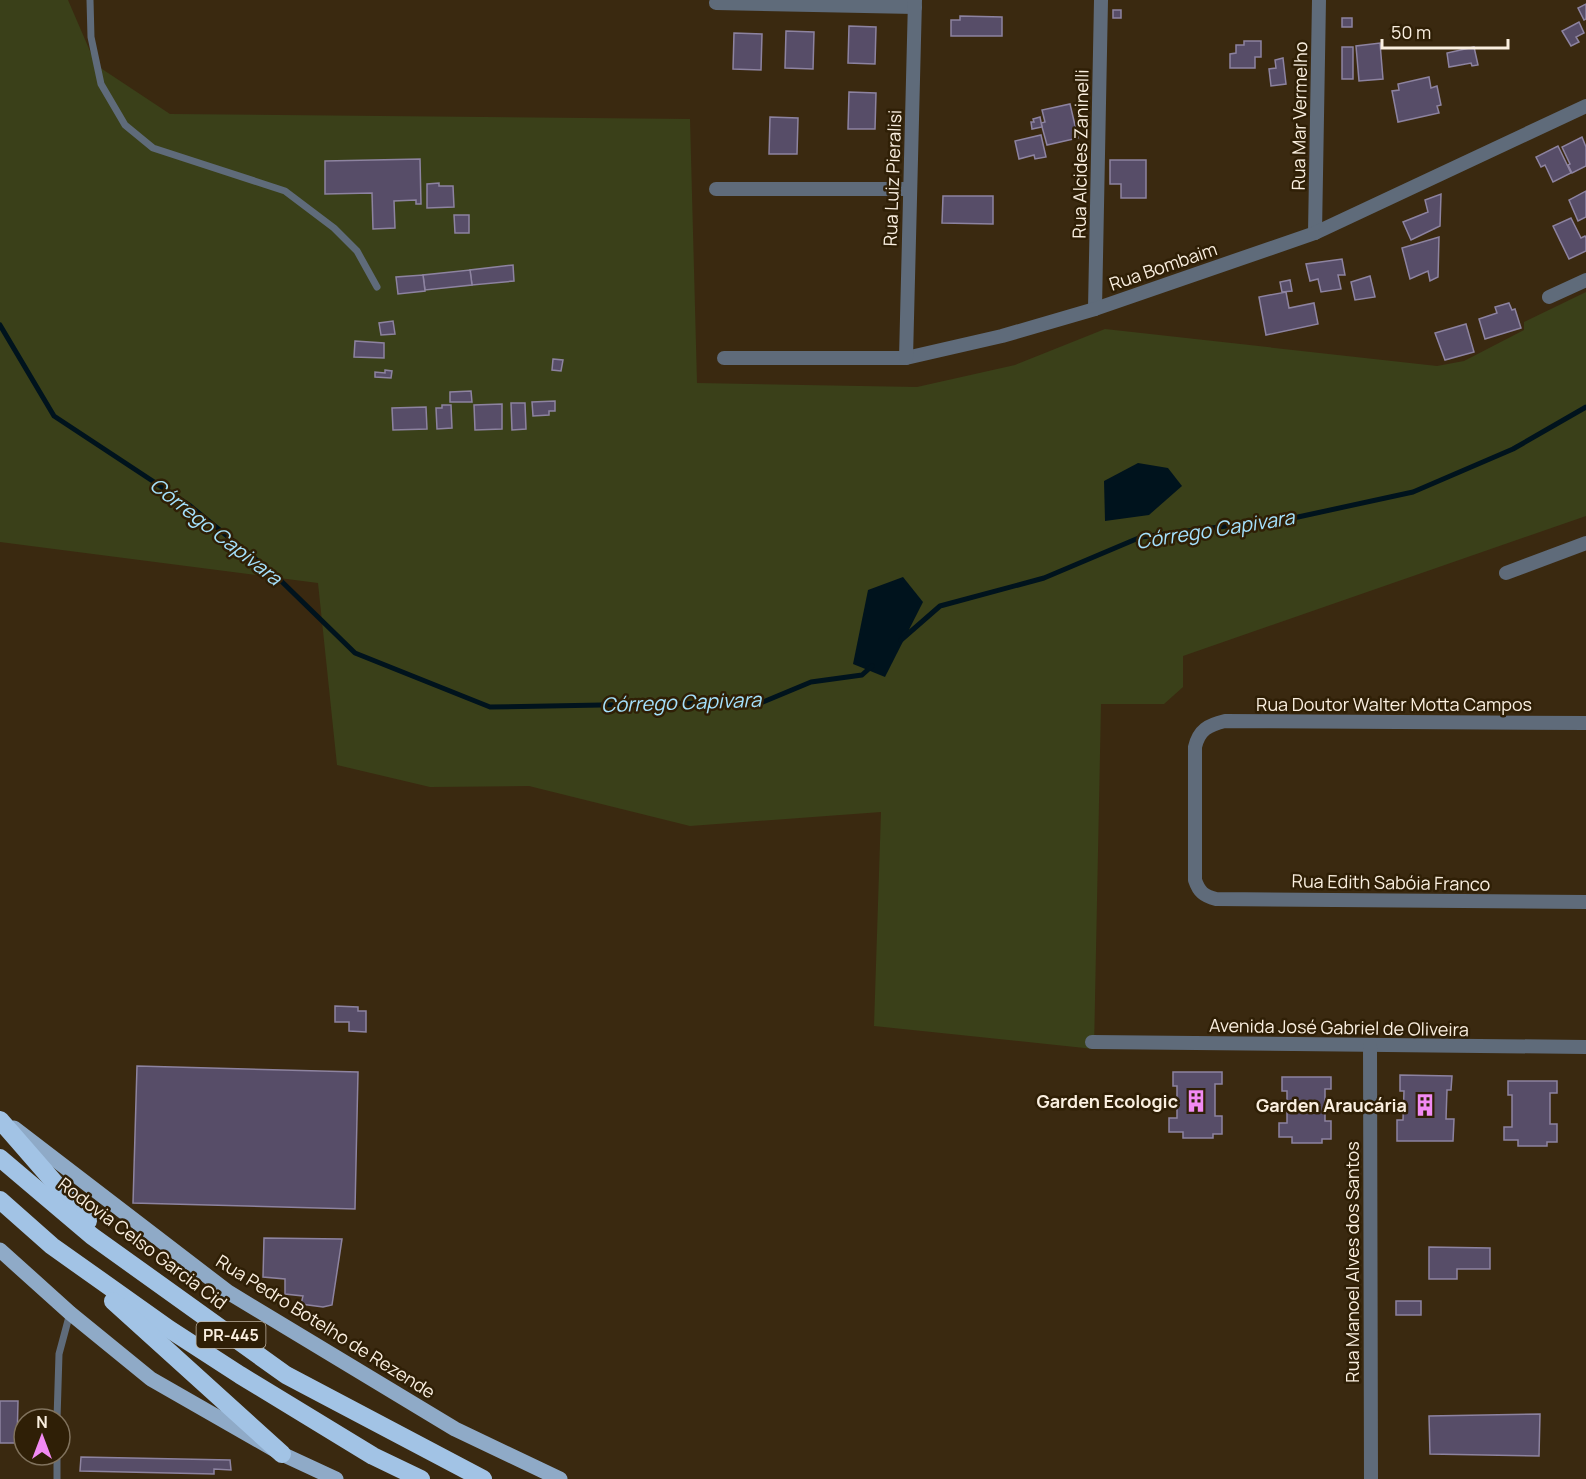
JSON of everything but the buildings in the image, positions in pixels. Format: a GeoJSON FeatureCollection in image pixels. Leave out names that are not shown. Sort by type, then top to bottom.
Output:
{"type":"FeatureCollection","features":[{"type":"Feature","properties":{"kind":"highway"},"geometry":{"type":"LineString","coordinates":[[0,1118],[115,1251]]}},
{"type":"Feature","properties":{"kind":"highway","name":"Rodovia Celso Garcia Cid"},"geometry":{"type":"LineString","coordinates":[[0,1158],[92,1236],[286,1375],[483,1479]]}},
{"type":"Feature","properties":{"kind":"highway","name":"PR-445"},"geometry":{"type":"LineString","coordinates":[[0,1200],[52,1246],[169,1329],[373,1456],[421,1479]]}},
{"type":"Feature","properties":{"kind":"highway"},"geometry":{"type":"LineString","coordinates":[[52,1246],[282,1454]]}},
{"type":"Feature","properties":{"kind":"main road","name":"Rua Pedro Botelho de Rezende"},"geometry":{"type":"LineString","coordinates":[[0,1118],[228,1292],[455,1429],[560,1479]]}},
{"type":"Feature","properties":{"kind":"main road"},"geometry":{"type":"LineString","coordinates":[[0,1250],[70,1313],[151,1379],[282,1454],[336,1479]]}},
{"type":"Feature","properties":{"kind":"street","name":"Rua Alcides Zaninelli"},"geometry":{"type":"LineString","coordinates":[[1095,309],[1101,0]]}},
{"type":"Feature","properties":{"kind":"street","name":"Rua Mar Vermelho"},"geometry":{"type":"LineString","coordinates":[[1315,233],[1319,0]]}},
{"type":"Feature","properties":{"kind":"street"},"geometry":{"type":"LineString","coordinates":[[716,3],[915,3]]}},
{"type":"Feature","properties":{"kind":"street","name":"Rua Luiz Pieralisi"},"geometry":{"type":"LineString","coordinates":[[906,358],[915,3]]}},
{"type":"Feature","properties":{"kind":"street","name":"Rua Bombaim"},"geometry":{"type":"LineString","coordinates":[[724,358],[906,358],[1002,336],[1095,309],[1315,233],[1586,106]]}},
{"type":"Feature","properties":{"kind":"street"},"geometry":{"type":"LineString","coordinates":[[716,189],[910,189]]}},
{"type":"Feature","properties":{"kind":"street"},"geometry":{"type":"LineString","coordinates":[[1549,297],[1586,280]]}},
{"type":"Feature","properties":{"kind":"street"},"geometry":{"type":"LineString","coordinates":[[1506,573],[1586,543]]}},
{"type":"Feature","properties":{"kind":"street","name":"Rua Doutor Walter Motta Campos"},"geometry":{"type":"LineString","coordinates":[[1198,890],[1195,870],[1195,747],[1197,737],[1203,729],[1225,721],[1586,723]]}},
{"type":"Feature","properties":{"kind":"street","name":"Rua Edith Sabóia Franco"},"geometry":{"type":"LineString","coordinates":[[1198,890],[1216,899],[1586,902]]}},
{"type":"Feature","properties":{"kind":"street","name":"Avenida José Gabriel de Oliveira"},"geometry":{"type":"LineString","coordinates":[[1092,1042],[1586,1047]]}},
{"type":"Feature","properties":{"kind":"street","name":"Rua Manoel Alves dos Santos"},"geometry":{"type":"LineString","coordinates":[[1370,1046],[1371,1479]]}},
{"type":"Feature","properties":{"kind":"lane"},"geometry":{"type":"LineString","coordinates":[[90,0],[91,37],[101,84],[124,125],[153,148],[285,191],[334,228],[357,251],[377,287]]}},
{"type":"Feature","properties":{"kind":"lane"},"geometry":{"type":"LineString","coordinates":[[57,1407],[59,1354],[70,1313]]}},
{"type":"Feature","properties":{"kind":"green space"},"geometry":{"type":"Polygon","coordinates":[[[0,0],[68,0],[96,65],[170,114],[690,119],[697,383],[917,387],[1015,365],[1105,329],[1437,366],[1464,361],[1524,330],[1524,322],[1586,292],[1586,516],[1183,656],[1183,687],[1164,704],[1101,704],[1094,1049],[874,1026],[881,812],[690,826],[529,786],[430,787],[337,765],[318,583],[0,542],[0,0]]]}},
{"type":"Feature","properties":{"kind":"water"},"geometry":{"type":"Polygon","coordinates":[[[1138,463],[1168,468],[1182,486],[1149,515],[1105,521],[1104,481],[1138,463]]]}},
{"type":"Feature","properties":{"kind":"water"},"geometry":{"type":"Polygon","coordinates":[[[903,577],[923,602],[885,677],[853,664],[868,590],[903,577]]]}},
{"type":"Feature","properties":{"kind":"waterway","name":"Córrego Capivara"},"geometry":{"type":"LineString","coordinates":[[0,325],[54,416],[189,505],[275,575],[355,653],[490,707],[763,702],[811,682],[862,675],[872,666]]}},
{"type":"Feature","properties":{"kind":"waterway","name":"Córrego Capivara"},"geometry":{"type":"LineString","coordinates":[[901,640],[940,606],[1044,578],[1141,537],[1298,517],[1413,492],[1513,449],[1586,407]]}},
{"type":"Feature","properties":{"kind":"place","name":"Garden Ecologic"},"geometry":{"type":"Point","coordinates":[1196,1101]}},
{"type":"Feature","properties":{"kind":"place","name":"Garden Araucária"},"geometry":{"type":"Point","coordinates":[1425,1105]}}]}
